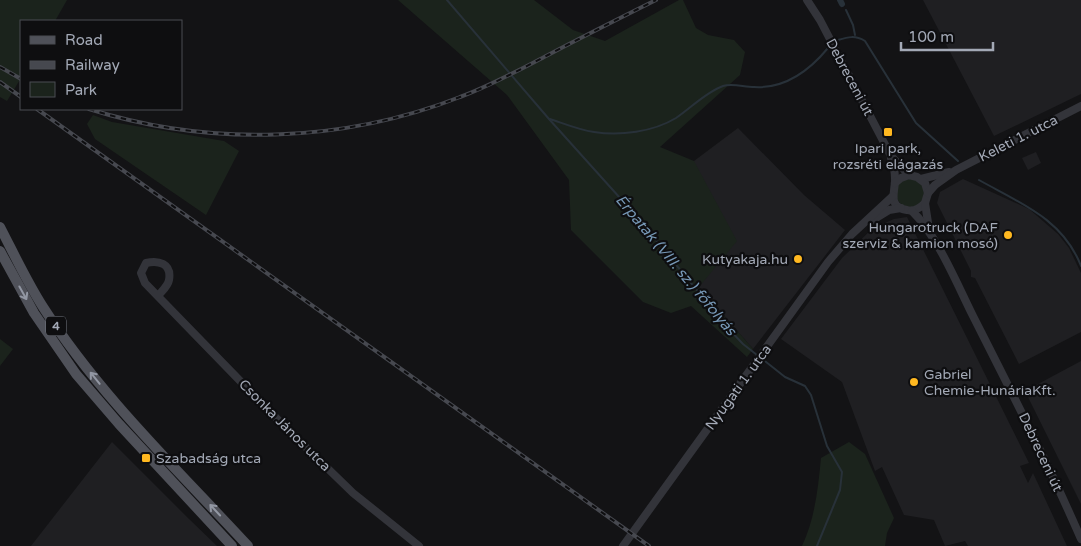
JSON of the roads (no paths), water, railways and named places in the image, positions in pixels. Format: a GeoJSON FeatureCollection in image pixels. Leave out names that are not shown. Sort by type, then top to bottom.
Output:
{"type":"FeatureCollection","features":[{"type":"Feature","properties":{"kind":"main road","name":"4"},"geometry":{"type":"LineString","coordinates":[[0,227],[43,307],[85,365],[126,415],[248,546]]}},
{"type":"Feature","properties":{"kind":"main road","name":"4"},"geometry":{"type":"LineString","coordinates":[[0,251],[34,313],[76,374],[119,424],[232,546]]}},
{"type":"Feature","properties":{"kind":"street","name":"Debreceni út"},"geometry":{"type":"LineString","coordinates":[[807,0],[820,20],[891,156]]}},
{"type":"Feature","properties":{"kind":"street","name":"Keleti 1. utca"},"geometry":{"type":"LineString","coordinates":[[956,170],[1081,106]]}},
{"type":"Feature","properties":{"kind":"street"},"geometry":{"type":"LineString","coordinates":[[891,156],[909,175],[921,179],[931,178],[956,170]]}},
{"type":"Feature","properties":{"kind":"street"},"geometry":{"type":"LineString","coordinates":[[891,156],[895,184],[894,200],[900,208],[912,211],[925,203]]}},
{"type":"Feature","properties":{"kind":"street"},"geometry":{"type":"LineString","coordinates":[[930,233],[925,203],[928,192],[956,170]]}},
{"type":"Feature","properties":{"kind":"street"},"geometry":{"type":"LineString","coordinates":[[895,184],[901,178],[909,175]]}},
{"type":"Feature","properties":{"kind":"street"},"geometry":{"type":"LineString","coordinates":[[921,179],[925,183],[928,192]]}},
{"type":"Feature","properties":{"kind":"street","name":"Nyugati 1. utca"},"geometry":{"type":"LineString","coordinates":[[623,546],[828,262],[857,230],[893,196]]}},
{"type":"Feature","properties":{"kind":"street","name":"Nyugati 1. utca"},"geometry":{"type":"LineString","coordinates":[[857,230],[890,210],[900,208]]}},
{"type":"Feature","properties":{"kind":"street"},"geometry":{"type":"LineString","coordinates":[[912,211],[930,233]]}},
{"type":"Feature","properties":{"kind":"street","name":"Debreceni út"},"geometry":{"type":"LineString","coordinates":[[930,233],[1020,409],[1081,539]]}},
{"type":"Feature","properties":{"kind":"street","name":"Csonka János utca"},"geometry":{"type":"LineString","coordinates":[[158,296],[170,280],[169,272],[164,263],[160,261],[146,263],[142,273],[145,283],[285,427],[353,493],[419,546]]}},
{"type":"Feature","properties":{"kind":"waterway","name":"Érpatak (VIII. sz.) főfolyás"},"geometry":{"type":"LineString","coordinates":[[447,0],[549,119],[638,218],[726,326],[743,344],[757,355]]}},
{"type":"Feature","properties":{"kind":"waterway"},"geometry":{"type":"LineString","coordinates":[[840,0],[842,4]]}},
{"type":"Feature","properties":{"kind":"waterway"},"geometry":{"type":"LineString","coordinates":[[846,10],[853,25],[855,35]]}},
{"type":"Feature","properties":{"kind":"waterway"},"geometry":{"type":"LineString","coordinates":[[838,40],[852,37],[865,41],[916,123],[958,161]]}},
{"type":"Feature","properties":{"kind":"waterway"},"geometry":{"type":"LineString","coordinates":[[550,119],[594,132],[625,133],[647,130],[676,118],[705,96],[723,86],[765,87],[786,82],[813,64],[828,48]]}},
{"type":"Feature","properties":{"kind":"waterway"},"geometry":{"type":"LineString","coordinates":[[979,180],[1025,205],[1052,224],[1073,250],[1081,266]]}},
{"type":"Feature","properties":{"kind":"waterway","name":"Érpatak (VIII. sz.) főfolyás"},"geometry":{"type":"LineString","coordinates":[[761,358],[785,377],[805,386],[811,395],[827,446],[842,472],[840,490],[817,546]]}},
{"type":"Feature","properties":{"kind":"railway"},"geometry":{"type":"LineString","coordinates":[[93,110],[181,130],[228,134],[276,134],[323,131],[370,124],[415,112],[482,88],[656,0]]}},
{"type":"Feature","properties":{"kind":"railway"},"geometry":{"type":"LineString","coordinates":[[0,67],[20,78]]}},
{"type":"Feature","properties":{"kind":"railway"},"geometry":{"type":"LineString","coordinates":[[0,82],[20,96]]}},
{"type":"Feature","properties":{"kind":"railway"},"geometry":{"type":"LineString","coordinates":[[38,110],[649,546]]}},
{"type":"Feature","properties":{"kind":"place","name":"Ipari park, rozsréti elágazás"},"geometry":{"type":"Point","coordinates":[888,132]}},
{"type":"Feature","properties":{"kind":"place","name":"Hungarotruck (DAF szerviz & kamion mosó)"},"geometry":{"type":"Point","coordinates":[1008,235]}},
{"type":"Feature","properties":{"kind":"place","name":"Kutyakaja.hu"},"geometry":{"type":"Point","coordinates":[798,259]}},
{"type":"Feature","properties":{"kind":"place","name":"Gabriel Chemie-HunáriaKft."},"geometry":{"type":"Point","coordinates":[914,382]}},
{"type":"Feature","properties":{"kind":"place","name":"Szabadság utca"},"geometry":{"type":"Point","coordinates":[146,458]}}]}
